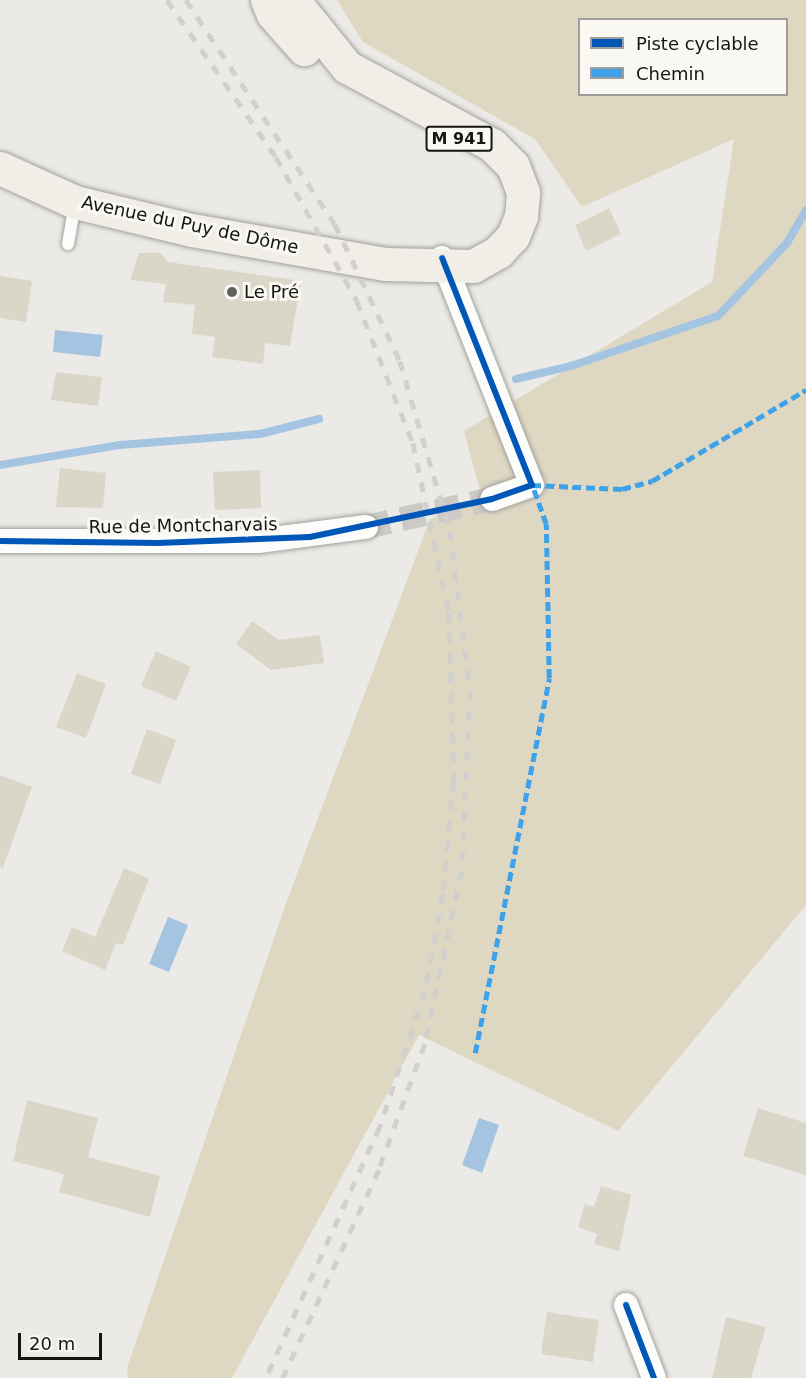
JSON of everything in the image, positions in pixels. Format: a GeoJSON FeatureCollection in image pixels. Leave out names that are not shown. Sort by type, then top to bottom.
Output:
{"type":"FeatureCollection","features":[{"type":"Feature","properties":{"kind":"main road","name":"Avenue du Puy de Dôme"},"geometry":{"type":"LineString","coordinates":[[267,0],[273,14],[335,80],[393,113],[445,131],[488,155],[503,170],[509,189],[509,215],[501,235],[468,254],[443,263]]}},
{"type":"Feature","properties":{"kind":"main road","name":"Avenue du Puy de Dôme"},"geometry":{"type":"LineString","coordinates":[[0,168],[75,202],[192,230],[385,264],[443,263],[473,266],[498,252],[513,236],[521,216],[523,192],[513,166],[492,145],[347,67],[293,0]]}},
{"type":"Feature","properties":{"kind":"street"},"geometry":{"type":"LineString","coordinates":[[443,263],[532,485],[492,499]]}},
{"type":"Feature","properties":{"kind":"street","name":"Rue de Montcharvais"},"geometry":{"type":"LineString","coordinates":[[0,542],[258,541],[366,527]]}},
{"type":"Feature","properties":{"kind":"street"},"geometry":{"type":"LineString","coordinates":[[627,1305],[654,1378]]}},
{"type":"Feature","properties":{"kind":"lane"},"geometry":{"type":"LineString","coordinates":[[68,244],[75,202]]}},
{"type":"Feature","properties":{"kind":"shaded area"},"geometry":{"type":"Polygon","coordinates":[[[337,0],[806,0],[806,905],[618,1131],[419,1035],[232,1378],[128,1378],[127,1368],[285,906],[430,519],[483,502],[464,431],[712,282],[734,139],[582,207],[535,139],[363,42],[337,0]]]}},
{"type":"Feature","properties":{"kind":"water"},"geometry":{"type":"Polygon","coordinates":[[[55,330],[103,335],[100,357],[53,352],[55,330]]]}},
{"type":"Feature","properties":{"kind":"water"},"geometry":{"type":"Polygon","coordinates":[[[168,917],[188,925],[169,972],[149,964],[168,917]]]}},
{"type":"Feature","properties":{"kind":"water"},"geometry":{"type":"Polygon","coordinates":[[[479,1118],[499,1125],[482,1173],[462,1165],[479,1118]]]}},
{"type":"Feature","properties":{"kind":"building"},"geometry":{"type":"Polygon","coordinates":[[[609,208],[621,234],[586,251],[575,225],[609,208]]]}},
{"type":"Feature","properties":{"kind":"building","name":"Le Pré"},"geometry":{"type":"Polygon","coordinates":[[[139,253],[160,253],[168,262],[301,281],[290,346],[265,343],[263,364],[212,357],[215,337],[192,334],[195,305],[163,302],[166,284],[130,280],[139,253]]]}},
{"type":"Feature","properties":{"kind":"building"},"geometry":{"type":"Polygon","coordinates":[[[0,276],[32,281],[26,322],[0,318],[0,276]]]}},
{"type":"Feature","properties":{"kind":"building"},"geometry":{"type":"Polygon","coordinates":[[[56,372],[102,377],[98,406],[51,400],[56,372]]]}},
{"type":"Feature","properties":{"kind":"building"},"geometry":{"type":"Polygon","coordinates":[[[60,468],[106,473],[103,508],[56,507],[60,468]]]}},
{"type":"Feature","properties":{"kind":"building"},"geometry":{"type":"Polygon","coordinates":[[[260,470],[261,508],[215,510],[213,472],[260,470]]]}},
{"type":"Feature","properties":{"kind":"building"},"geometry":{"type":"Polygon","coordinates":[[[252,621],[279,640],[320,635],[324,663],[271,670],[236,644],[252,621]]]}},
{"type":"Feature","properties":{"kind":"building"},"geometry":{"type":"Polygon","coordinates":[[[156,651],[191,667],[176,701],[141,686],[156,651]]]}},
{"type":"Feature","properties":{"kind":"building"},"geometry":{"type":"Polygon","coordinates":[[[77,673],[106,684],[86,738],[56,727],[77,673]]]}},
{"type":"Feature","properties":{"kind":"building"},"geometry":{"type":"Polygon","coordinates":[[[147,729],[176,740],[160,784],[131,774],[147,729]]]}},
{"type":"Feature","properties":{"kind":"building"},"geometry":{"type":"Polygon","coordinates":[[[0,775],[32,787],[3,868],[0,867],[0,775]]]}},
{"type":"Feature","properties":{"kind":"building"},"geometry":{"type":"Polygon","coordinates":[[[124,868],[149,879],[123,945],[116,943],[105,970],[62,951],[72,927],[95,937],[124,868]]]}},
{"type":"Feature","properties":{"kind":"building"},"geometry":{"type":"Polygon","coordinates":[[[27,1100],[98,1118],[88,1157],[160,1176],[150,1217],[59,1192],[64,1174],[13,1161],[27,1100]]]}},
{"type":"Feature","properties":{"kind":"building"},"geometry":{"type":"Polygon","coordinates":[[[758,1108],[806,1123],[806,1175],[743,1156],[758,1108]]]}},
{"type":"Feature","properties":{"kind":"building"},"geometry":{"type":"Polygon","coordinates":[[[601,1186],[631,1195],[619,1251],[594,1244],[597,1234],[578,1227],[585,1204],[594,1207],[601,1186]]]}},
{"type":"Feature","properties":{"kind":"building"},"geometry":{"type":"Polygon","coordinates":[[[547,1312],[599,1320],[593,1362],[541,1354],[547,1312]]]}},
{"type":"Feature","properties":{"kind":"building"},"geometry":{"type":"Polygon","coordinates":[[[726,1317],[766,1327],[751,1378],[712,1378],[726,1317]]]}},
{"type":"Feature","properties":{"kind":"waterway"},"geometry":{"type":"LineString","coordinates":[[516,379],[571,366],[718,316],[787,243],[806,210]]}},
{"type":"Feature","properties":{"kind":"waterway"},"geometry":{"type":"LineString","coordinates":[[0,465],[120,445],[260,434],[319,419]]}},
{"type":"Feature","properties":{"kind":"tunnel"},"geometry":{"type":"LineString","coordinates":[[366,527],[492,499]]}},
{"type":"Feature","properties":{"kind":"railway"},"geometry":{"type":"LineString","coordinates":[[167,0],[276,157],[357,301],[413,443],[449,613],[454,781],[443,894],[425,991],[380,1127],[266,1378]]}},
{"type":"Feature","properties":{"kind":"railway"},"geometry":{"type":"LineString","coordinates":[[186,0],[335,224],[400,361],[450,531],[470,691],[462,871],[425,1044],[379,1170],[283,1378]]}},
{"type":"Feature","properties":{"kind":"marked path"},"geometry":{"type":"LineString","coordinates":[[475,1053],[549,678],[546,524],[532,485],[622,489],[652,481],[806,390]]}},
{"type":"Feature","properties":{"kind":"cycle path"},"geometry":{"type":"LineString","coordinates":[[0,541],[158,543],[310,537],[492,499],[532,485],[442,258]]}},
{"type":"Feature","properties":{"kind":"cycle path"},"geometry":{"type":"LineString","coordinates":[[626,1305],[654,1378]]}},
{"type":"Feature","properties":{"kind":"place","name":"Le Pré"},"geometry":{"type":"Point","coordinates":[232,292]}}]}
